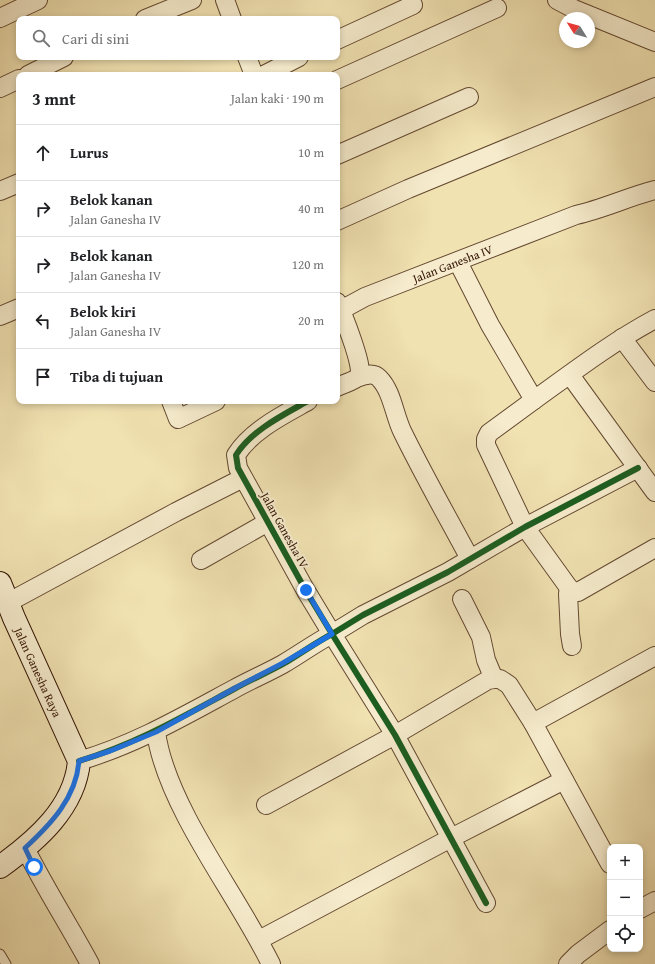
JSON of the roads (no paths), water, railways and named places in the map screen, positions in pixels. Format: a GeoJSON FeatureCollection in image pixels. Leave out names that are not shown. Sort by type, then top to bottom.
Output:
{"type":"FeatureCollection","features":[{"type":"Feature","properties":{"kind":"street"},"geometry":{"type":"LineString","coordinates":[[0,18],[38,0]]}},
{"type":"Feature","properties":{"kind":"street"},"geometry":{"type":"LineString","coordinates":[[152,16],[192,0]]}},
{"type":"Feature","properties":{"kind":"street"},"geometry":{"type":"LineString","coordinates":[[225,0],[231,16]]}},
{"type":"Feature","properties":{"kind":"street"},"geometry":{"type":"LineString","coordinates":[[557,0],[574,9],[655,42]]}},
{"type":"Feature","properties":{"kind":"street"},"geometry":{"type":"LineString","coordinates":[[340,39],[413,6]]}},
{"type":"Feature","properties":{"kind":"street"},"geometry":{"type":"LineString","coordinates":[[340,79],[497,8]]}},
{"type":"Feature","properties":{"kind":"street"},"geometry":{"type":"LineString","coordinates":[[34,72],[58,60]]}},
{"type":"Feature","properties":{"kind":"street"},"geometry":{"type":"LineString","coordinates":[[248,60],[253,72]]}},
{"type":"Feature","properties":{"kind":"street"},"geometry":{"type":"LineString","coordinates":[[270,72],[294,60]]}},
{"type":"Feature","properties":{"kind":"street"},"geometry":{"type":"LineString","coordinates":[[0,88],[16,81]]}},
{"type":"Feature","properties":{"kind":"street"},"geometry":{"type":"LineString","coordinates":[[340,220],[408,189],[655,87]]}},
{"type":"Feature","properties":{"kind":"street"},"geometry":{"type":"LineString","coordinates":[[340,153],[469,97]]}},
{"type":"Feature","properties":{"kind":"street"},"geometry":{"type":"LineString","coordinates":[[0,191],[16,184]]}},
{"type":"Feature","properties":{"kind":"street","name":"Jalan Ganesha IV"},"geometry":{"type":"LineString","coordinates":[[340,306],[458,262],[576,215],[593,211],[627,198],[655,190]]}},
{"type":"Feature","properties":{"kind":"street"},"geometry":{"type":"LineString","coordinates":[[458,262],[490,325],[534,400]]}},
{"type":"Feature","properties":{"kind":"street"},"geometry":{"type":"LineString","coordinates":[[0,316],[16,309]]}},
{"type":"Feature","properties":{"kind":"street","name":"Jalan Ganesha IV"},"geometry":{"type":"LineString","coordinates":[[340,309],[360,368],[361,372],[359,377]]}},
{"type":"Feature","properties":{"kind":"street"},"geometry":{"type":"LineString","coordinates":[[655,319],[622,338],[592,358],[493,429],[486,439],[486,445],[525,527],[570,588],[575,592],[578,592],[655,548]]}},
{"type":"Feature","properties":{"kind":"street"},"geometry":{"type":"LineString","coordinates":[[622,338],[655,382]]}},
{"type":"Feature","properties":{"kind":"street"},"geometry":{"type":"LineString","coordinates":[[340,386],[371,373],[378,376],[389,394],[401,428],[421,470],[470,559]]}},
{"type":"Feature","properties":{"kind":"street"},"geometry":{"type":"LineString","coordinates":[[570,375],[655,492]]}},
{"type":"Feature","properties":{"kind":"street"},"geometry":{"type":"LineString","coordinates":[[171,404],[178,419],[210,404]]}},
{"type":"Feature","properties":{"kind":"street","name":"Jalan Ganesha IV"},"geometry":{"type":"LineString","coordinates":[[302,404],[282,415],[241,446],[236,455],[238,468],[332,634],[395,735],[486,903]]}},
{"type":"Feature","properties":{"kind":"street"},"geometry":{"type":"LineString","coordinates":[[0,867],[25,848],[48,827],[63,807],[78,774],[79,761],[110,751],[156,732],[283,663],[363,615],[448,572],[525,527],[638,468]]}},
{"type":"Feature","properties":{"kind":"street"},"geometry":{"type":"LineString","coordinates":[[4,593],[162,520],[244,478]]}},
{"type":"Feature","properties":{"kind":"street"},"geometry":{"type":"LineString","coordinates":[[201,560],[268,522]]}},
{"type":"Feature","properties":{"kind":"street"},"geometry":{"type":"LineString","coordinates":[[570,588],[568,594],[572,646]]}},
{"type":"Feature","properties":{"kind":"street","name":"Jalan Ganesha Raya"},"geometry":{"type":"LineString","coordinates":[[4,593],[79,761]]}},
{"type":"Feature","properties":{"kind":"street"},"geometry":{"type":"LineString","coordinates":[[462,599],[481,637],[486,660],[494,679]]}},
{"type":"Feature","properties":{"kind":"street"},"geometry":{"type":"LineString","coordinates":[[533,723],[655,656]]}},
{"type":"Feature","properties":{"kind":"street"},"geometry":{"type":"LineString","coordinates":[[266,805],[395,735],[488,680],[500,679],[509,685],[533,723],[607,859]]}},
{"type":"Feature","properties":{"kind":"street"},"geometry":{"type":"LineString","coordinates":[[156,732],[158,747],[176,796],[200,842],[259,940],[271,964]]}},
{"type":"Feature","properties":{"kind":"street"},"geometry":{"type":"LineString","coordinates":[[259,940],[564,780]]}},
{"type":"Feature","properties":{"kind":"street"},"geometry":{"type":"LineString","coordinates":[[25,848],[47,890],[73,932],[90,964]]}},
{"type":"Feature","properties":{"kind":"street"},"geometry":{"type":"LineString","coordinates":[[568,964],[578,954],[607,932]]}},
{"type":"Feature","properties":{"kind":"lane"},"geometry":{"type":"LineString","coordinates":[[0,954],[6,964]]}}]}
